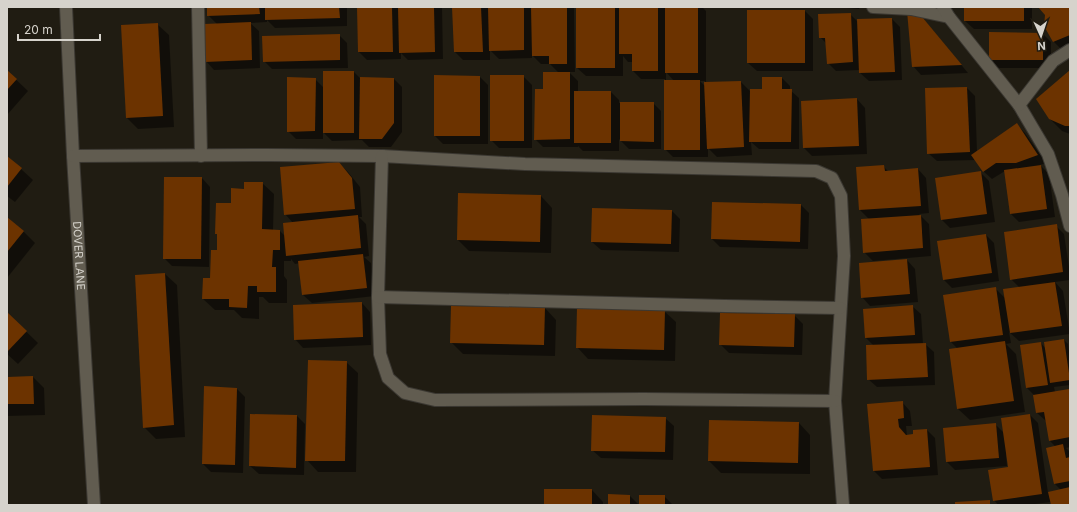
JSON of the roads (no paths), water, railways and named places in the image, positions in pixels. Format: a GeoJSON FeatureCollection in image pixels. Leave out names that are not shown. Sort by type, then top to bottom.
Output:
{"type":"FeatureCollection","features":[{"type":"Feature","properties":{"kind":"street","name":"DOVER LANE"},"geometry":{"type":"LineString","coordinates":[[66,7],[73,156],[94,505]]}},
{"type":"Feature","properties":{"kind":"street"},"geometry":{"type":"LineString","coordinates":[[198,7],[201,156]]}},
{"type":"Feature","properties":{"kind":"street"},"geometry":{"type":"LineString","coordinates":[[873,7],[946,12],[1019,106],[1048,154],[1066,192],[1070,226]]}},
{"type":"Feature","properties":{"kind":"street"},"geometry":{"type":"LineString","coordinates":[[1019,106],[1053,61],[1070,50]]}},
{"type":"Feature","properties":{"kind":"street"},"geometry":{"type":"LineString","coordinates":[[73,156],[382,156],[525,164],[816,171],[832,178],[841,196],[844,256],[835,401],[843,505]]}},
{"type":"Feature","properties":{"kind":"street"},"geometry":{"type":"LineString","coordinates":[[382,156],[378,297],[380,354],[388,378],[405,393],[435,400],[644,399],[835,401]]}},
{"type":"Feature","properties":{"kind":"street"},"geometry":{"type":"LineString","coordinates":[[378,297],[840,308]]}}]}
